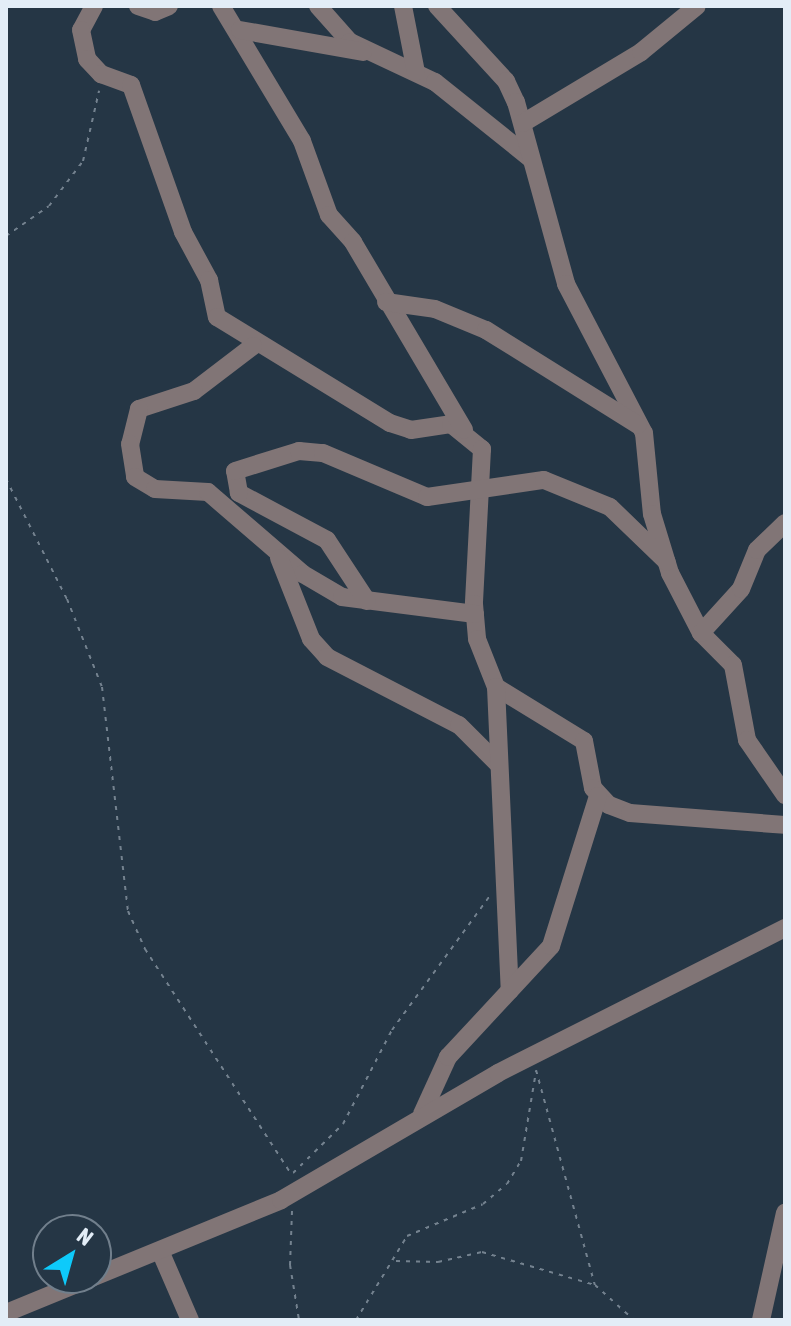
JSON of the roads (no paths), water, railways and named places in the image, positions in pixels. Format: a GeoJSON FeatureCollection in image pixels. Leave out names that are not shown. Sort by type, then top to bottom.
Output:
{"type":"FeatureCollection","features":[{"type":"Feature","properties":{"kind":"street"},"geometry":{"type":"LineString","coordinates":[[94,6],[80,36],[101,74],[131,85],[183,232],[209,280],[212,310],[253,346],[292,360],[390,423],[464,430]]}},
{"type":"Feature","properties":{"kind":"street"},"geometry":{"type":"LineString","coordinates":[[138,6],[155,12],[169,6]]}},
{"type":"Feature","properties":{"kind":"street"},"geometry":{"type":"LineString","coordinates":[[221,6],[240,30],[302,141],[329,215],[464,430],[482,449],[475,614],[496,687],[510,991]]}},
{"type":"Feature","properties":{"kind":"street"},"geometry":{"type":"LineString","coordinates":[[318,6],[370,53]]}},
{"type":"Feature","properties":{"kind":"street"},"geometry":{"type":"LineString","coordinates":[[403,6],[416,72]]}},
{"type":"Feature","properties":{"kind":"street"},"geometry":{"type":"LineString","coordinates":[[437,6],[506,81],[538,167],[566,284],[642,429],[667,562],[701,633],[733,665],[747,740],[785,795]]}},
{"type":"Feature","properties":{"kind":"street"},"geometry":{"type":"LineString","coordinates":[[523,123],[641,52],[697,6]]}},
{"type":"Feature","properties":{"kind":"street"},"geometry":{"type":"LineString","coordinates":[[240,30],[370,53],[416,72],[500,127],[538,167]]}},
{"type":"Feature","properties":{"kind":"street"},"geometry":{"type":"LineString","coordinates":[[386,302],[435,309],[499,336],[642,429]]}},
{"type":"Feature","properties":{"kind":"street"},"geometry":{"type":"LineString","coordinates":[[253,346],[194,391],[139,409],[130,468],[155,489],[208,492],[327,591],[367,601],[475,614]]}},
{"type":"Feature","properties":{"kind":"street"},"geometry":{"type":"LineString","coordinates":[[367,601],[327,540],[235,490],[235,471],[264,457],[313,452],[406,492],[481,492],[544,480],[588,494],[667,562]]}},
{"type":"Feature","properties":{"kind":"street"},"geometry":{"type":"LineString","coordinates":[[701,633],[741,589],[757,550],[785,523]]}},
{"type":"Feature","properties":{"kind":"street"},"geometry":{"type":"LineString","coordinates":[[277,552],[311,639],[327,657],[459,725],[498,764]]}},
{"type":"Feature","properties":{"kind":"street"},"geometry":{"type":"LineString","coordinates":[[422,1114],[448,1057],[551,946],[598,796],[584,741],[496,687]]}},
{"type":"Feature","properties":{"kind":"street"},"geometry":{"type":"LineString","coordinates":[[598,796],[630,813],[785,825]]}},
{"type":"Feature","properties":{"kind":"street"},"geometry":{"type":"LineString","coordinates":[[6,1313],[161,1253],[422,1114],[534,1063],[785,928]]}},
{"type":"Feature","properties":{"kind":"street"},"geometry":{"type":"LineString","coordinates":[[761,1320],[785,1213]]}},
{"type":"Feature","properties":{"kind":"street"},"geometry":{"type":"LineString","coordinates":[[161,1253],[190,1320]]}}]}
